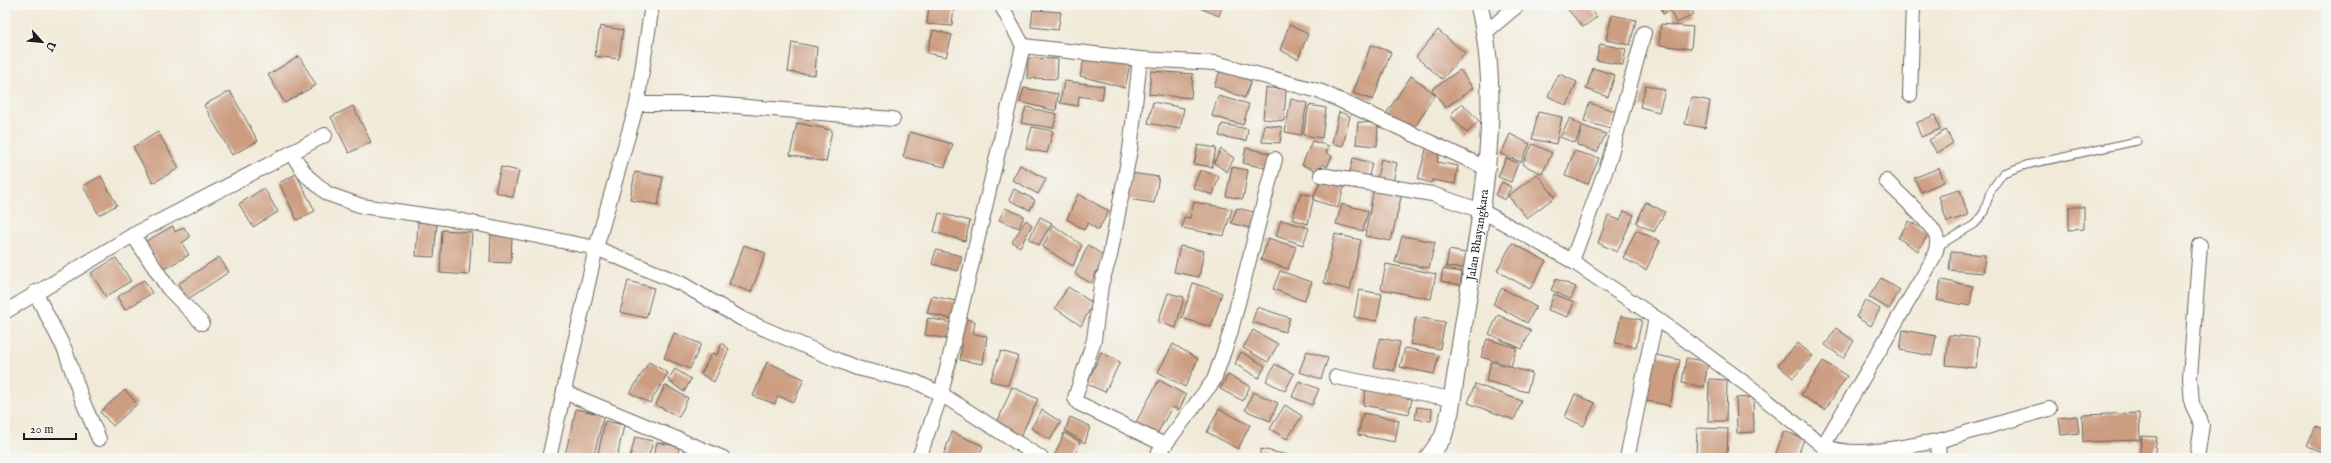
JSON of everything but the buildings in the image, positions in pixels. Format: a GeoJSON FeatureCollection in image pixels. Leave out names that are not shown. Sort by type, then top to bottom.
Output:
{"type":"FeatureCollection","features":[{"type":"Feature","properties":{"kind":"street"},"geometry":{"type":"LineString","coordinates":[[549,458],[596,248],[637,104],[652,5]]}},
{"type":"Feature","properties":{"kind":"street"},"geometry":{"type":"LineString","coordinates":[[919,458],[941,394],[1023,46],[1001,5]]}},
{"type":"Feature","properties":{"kind":"street","name":"Jalan Bhayangkara"},"geometry":{"type":"LineString","coordinates":[[1428,458],[1443,437],[1452,399],[1482,211],[1491,79],[1486,32],[1479,5]]}},
{"type":"Feature","properties":{"kind":"street"},"geometry":{"type":"LineString","coordinates":[[1486,32],[1518,5]]}},
{"type":"Feature","properties":{"kind":"street"},"geometry":{"type":"LineString","coordinates":[[1910,95],[1913,5]]}},
{"type":"Feature","properties":{"kind":"street"},"geometry":{"type":"LineString","coordinates":[[1572,261],[1609,161],[1644,33]]}},
{"type":"Feature","properties":{"kind":"street"},"geometry":{"type":"LineString","coordinates":[[1023,46],[1140,59],[1216,63],[1322,92],[1486,168]]}},
{"type":"Feature","properties":{"kind":"street"},"geometry":{"type":"LineString","coordinates":[[1140,59],[1130,150],[1110,256],[1101,286],[1094,340],[1075,398],[1078,403],[1165,445]]}},
{"type":"Feature","properties":{"kind":"street"},"geometry":{"type":"LineString","coordinates":[[637,104],[712,104],[893,119]]}},
{"type":"Feature","properties":{"kind":"street"},"geometry":{"type":"LineString","coordinates":[[5,312],[35,292],[133,235],[325,135]]}},
{"type":"Feature","properties":{"kind":"street"},"geometry":{"type":"LineString","coordinates":[[291,153],[307,176],[328,194],[362,206],[458,220],[596,248],[682,284],[744,320],[837,360],[857,368],[916,382],[941,394],[1042,458]]}},
{"type":"Feature","properties":{"kind":"street"},"geometry":{"type":"LineString","coordinates":[[1155,458],[1214,380],[1230,334],[1275,159]]}},
{"type":"Feature","properties":{"kind":"street"},"geometry":{"type":"LineString","coordinates":[[1321,176],[1432,194],[1482,211],[1572,261],[1656,318],[1754,390],[1823,446],[1834,450],[1855,453],[1938,441],[2049,409]]}},
{"type":"Feature","properties":{"kind":"street"},"geometry":{"type":"LineString","coordinates":[[1823,446],[1932,261],[1937,247],[1938,239],[1932,227],[1886,181]]}},
{"type":"Feature","properties":{"kind":"street"},"geometry":{"type":"LineString","coordinates":[[133,235],[168,288],[202,323]]}},
{"type":"Feature","properties":{"kind":"street"},"geometry":{"type":"LineString","coordinates":[[2197,458],[2202,425],[2192,404],[2190,377],[2200,245]]}},
{"type":"Feature","properties":{"kind":"street"},"geometry":{"type":"LineString","coordinates":[[35,292],[65,350],[83,402],[99,439]]}},
{"type":"Feature","properties":{"kind":"street"},"geometry":{"type":"LineString","coordinates":[[1627,458],[1656,318]]}},
{"type":"Feature","properties":{"kind":"street"},"geometry":{"type":"LineString","coordinates":[[1336,377],[1452,399]]}},
{"type":"Feature","properties":{"kind":"street"},"geometry":{"type":"LineString","coordinates":[[564,392],[722,458]]}},
{"type":"Feature","properties":{"kind":"street"},"geometry":{"type":"LineString","coordinates":[[1938,441],[1939,458]]}},
{"type":"Feature","properties":{"kind":"lane"},"geometry":{"type":"LineString","coordinates":[[1937,247],[1975,224],[1984,212],[1990,192],[2003,173],[2026,165],[2137,141]]}}]}
